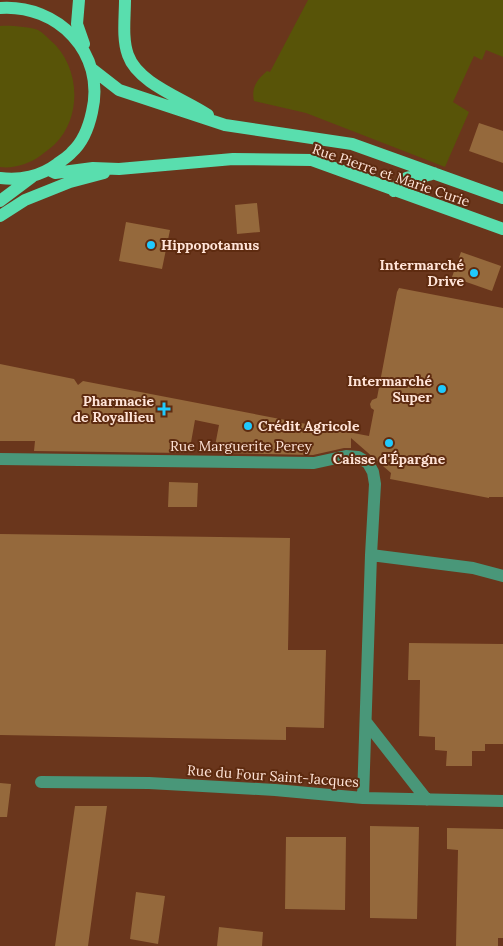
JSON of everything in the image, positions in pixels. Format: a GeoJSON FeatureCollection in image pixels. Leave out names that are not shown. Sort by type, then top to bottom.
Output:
{"type":"FeatureCollection","features":[{"type":"Feature","properties":{"kind":"main road"},"geometry":{"type":"LineString","coordinates":[[0,201],[34,176],[49,170],[73,152],[89,127],[96,98],[91,65],[78,24],[79,0]]}},
{"type":"Feature","properties":{"kind":"main road"},"geometry":{"type":"LineString","coordinates":[[125,0],[125,44],[128,56],[134,66],[164,91],[195,106],[221,123]]}},
{"type":"Feature","properties":{"kind":"main road"},"geometry":{"type":"LineString","coordinates":[[0,8],[30,4],[52,18],[74,36],[91,65]]}},
{"type":"Feature","properties":{"kind":"main road","name":"Rue Pierre et Marie Curie"},"geometry":{"type":"LineString","coordinates":[[91,65],[119,90],[221,123],[352,144],[503,198]]}},
{"type":"Feature","properties":{"kind":"main road","name":"Rue Pierre et Marie Curie"},"geometry":{"type":"LineString","coordinates":[[119,169],[234,159],[312,160],[503,229]]}},
{"type":"Feature","properties":{"kind":"main road"},"geometry":{"type":"LineString","coordinates":[[49,170],[55,173],[93,168],[119,169]]}},
{"type":"Feature","properties":{"kind":"main road"},"geometry":{"type":"LineString","coordinates":[[0,216],[25,200],[52,189],[70,182],[119,169]]}},
{"type":"Feature","properties":{"kind":"main road"},"geometry":{"type":"LineString","coordinates":[[394,191],[404,178],[409,176],[425,177],[434,173]]}},
{"type":"Feature","properties":{"kind":"main road"},"geometry":{"type":"LineString","coordinates":[[0,178],[9,179],[34,176]]}},
{"type":"Feature","properties":{"kind":"street","name":"Rue Marguerite Perey"},"geometry":{"type":"LineString","coordinates":[[0,459],[314,463],[346,456],[358,457],[368,462],[373,472],[375,484],[363,798]]}},
{"type":"Feature","properties":{"kind":"street"},"geometry":{"type":"LineString","coordinates":[[371,554],[473,568],[503,576]]}},
{"type":"Feature","properties":{"kind":"street"},"geometry":{"type":"LineString","coordinates":[[366,722],[426,800]]}},
{"type":"Feature","properties":{"kind":"street","name":"Rue du Four Saint-Jacques"},"geometry":{"type":"LineString","coordinates":[[41,782],[149,783],[275,790],[363,798],[503,801]]}},
{"type":"Feature","properties":{"kind":"shaded area"},"geometry":{"type":"Polygon","coordinates":[[[308,0],[503,0],[503,57],[486,50],[482,60],[474,56],[453,102],[469,112],[445,167],[306,113],[254,101],[253,92],[256,84],[267,71],[270,72],[308,0]]]}},
{"type":"Feature","properties":{"kind":"shaded area"},"geometry":{"type":"Polygon","coordinates":[[[0,26],[30,28],[38,30],[44,35],[60,50],[67,63],[74,91],[74,105],[70,119],[64,133],[55,144],[31,161],[10,167],[0,167],[0,26]]]}},
{"type":"Feature","properties":{"kind":"building"},"geometry":{"type":"Polygon","coordinates":[[[479,123],[503,131],[503,163],[469,151],[479,123]]]}},
{"type":"Feature","properties":{"kind":"building"},"geometry":{"type":"Polygon","coordinates":[[[257,203],[260,232],[237,234],[235,205],[257,203]]]}},
{"type":"Feature","properties":{"kind":"building"},"geometry":{"type":"Polygon","coordinates":[[[126,222],[170,230],[162,269],[119,261],[126,222]]]}},
{"type":"Feature","properties":{"kind":"building"},"geometry":{"type":"Polygon","coordinates":[[[461,252],[501,266],[492,291],[452,277],[461,252]]]}},
{"type":"Feature","properties":{"kind":"building"},"geometry":{"type":"Polygon","coordinates":[[[399,288],[503,308],[503,497],[489,498],[390,479],[391,473],[351,438],[351,448],[313,455],[221,453],[217,451],[215,446],[219,425],[195,420],[190,448],[184,453],[34,451],[35,441],[0,441],[0,364],[74,379],[78,385],[83,381],[369,436],[374,410],[370,404],[372,400],[377,398],[399,288]]]}},
{"type":"Feature","properties":{"kind":"building"},"geometry":{"type":"Polygon","coordinates":[[[169,482],[198,483],[197,507],[168,507],[169,482]]]}},
{"type":"Feature","properties":{"kind":"building"},"geometry":{"type":"Polygon","coordinates":[[[0,534],[290,538],[288,650],[326,650],[324,728],[286,727],[286,740],[0,735],[0,534]]]}},
{"type":"Feature","properties":{"kind":"building"},"geometry":{"type":"Polygon","coordinates":[[[409,643],[503,644],[503,744],[485,744],[485,751],[472,751],[472,766],[446,766],[447,751],[435,750],[435,737],[419,736],[420,680],[408,680],[409,643]]]}},
{"type":"Feature","properties":{"kind":"building"},"geometry":{"type":"Polygon","coordinates":[[[0,783],[11,784],[7,817],[0,817],[0,783]]]}},
{"type":"Feature","properties":{"kind":"building"},"geometry":{"type":"Polygon","coordinates":[[[75,806],[107,806],[88,946],[55,946],[75,806]]]}},
{"type":"Feature","properties":{"kind":"building"},"geometry":{"type":"Polygon","coordinates":[[[370,826],[419,827],[417,919],[370,918],[370,826]]]}},
{"type":"Feature","properties":{"kind":"building"},"geometry":{"type":"Polygon","coordinates":[[[447,828],[503,829],[503,938],[498,938],[498,946],[456,946],[458,850],[447,849],[447,828]]]}},
{"type":"Feature","properties":{"kind":"building"},"geometry":{"type":"Polygon","coordinates":[[[286,837],[346,837],[345,910],[285,909],[286,837]]]}},
{"type":"Feature","properties":{"kind":"building"},"geometry":{"type":"Polygon","coordinates":[[[136,892],[165,896],[158,944],[130,939],[136,892]]]}},
{"type":"Feature","properties":{"kind":"building"},"geometry":{"type":"Polygon","coordinates":[[[219,927],[263,932],[262,946],[217,946],[219,927]]]}},
{"type":"Feature","properties":{"kind":"place","name":"Hippopotamus"},"geometry":{"type":"Point","coordinates":[151,245]}},
{"type":"Feature","properties":{"kind":"place","name":"Intermarché Drive"},"geometry":{"type":"Point","coordinates":[474,273]}},
{"type":"Feature","properties":{"kind":"place","name":"Intermarché Super"},"geometry":{"type":"Point","coordinates":[442,389]}},
{"type":"Feature","properties":{"kind":"place","name":"Pharmacie de Royallieu"},"geometry":{"type":"Point","coordinates":[164,409]}},
{"type":"Feature","properties":{"kind":"place","name":"Crédit Agricole"},"geometry":{"type":"Point","coordinates":[248,426]}},
{"type":"Feature","properties":{"kind":"place","name":"Caisse d'Épargne"},"geometry":{"type":"Point","coordinates":[389,443]}}]}
